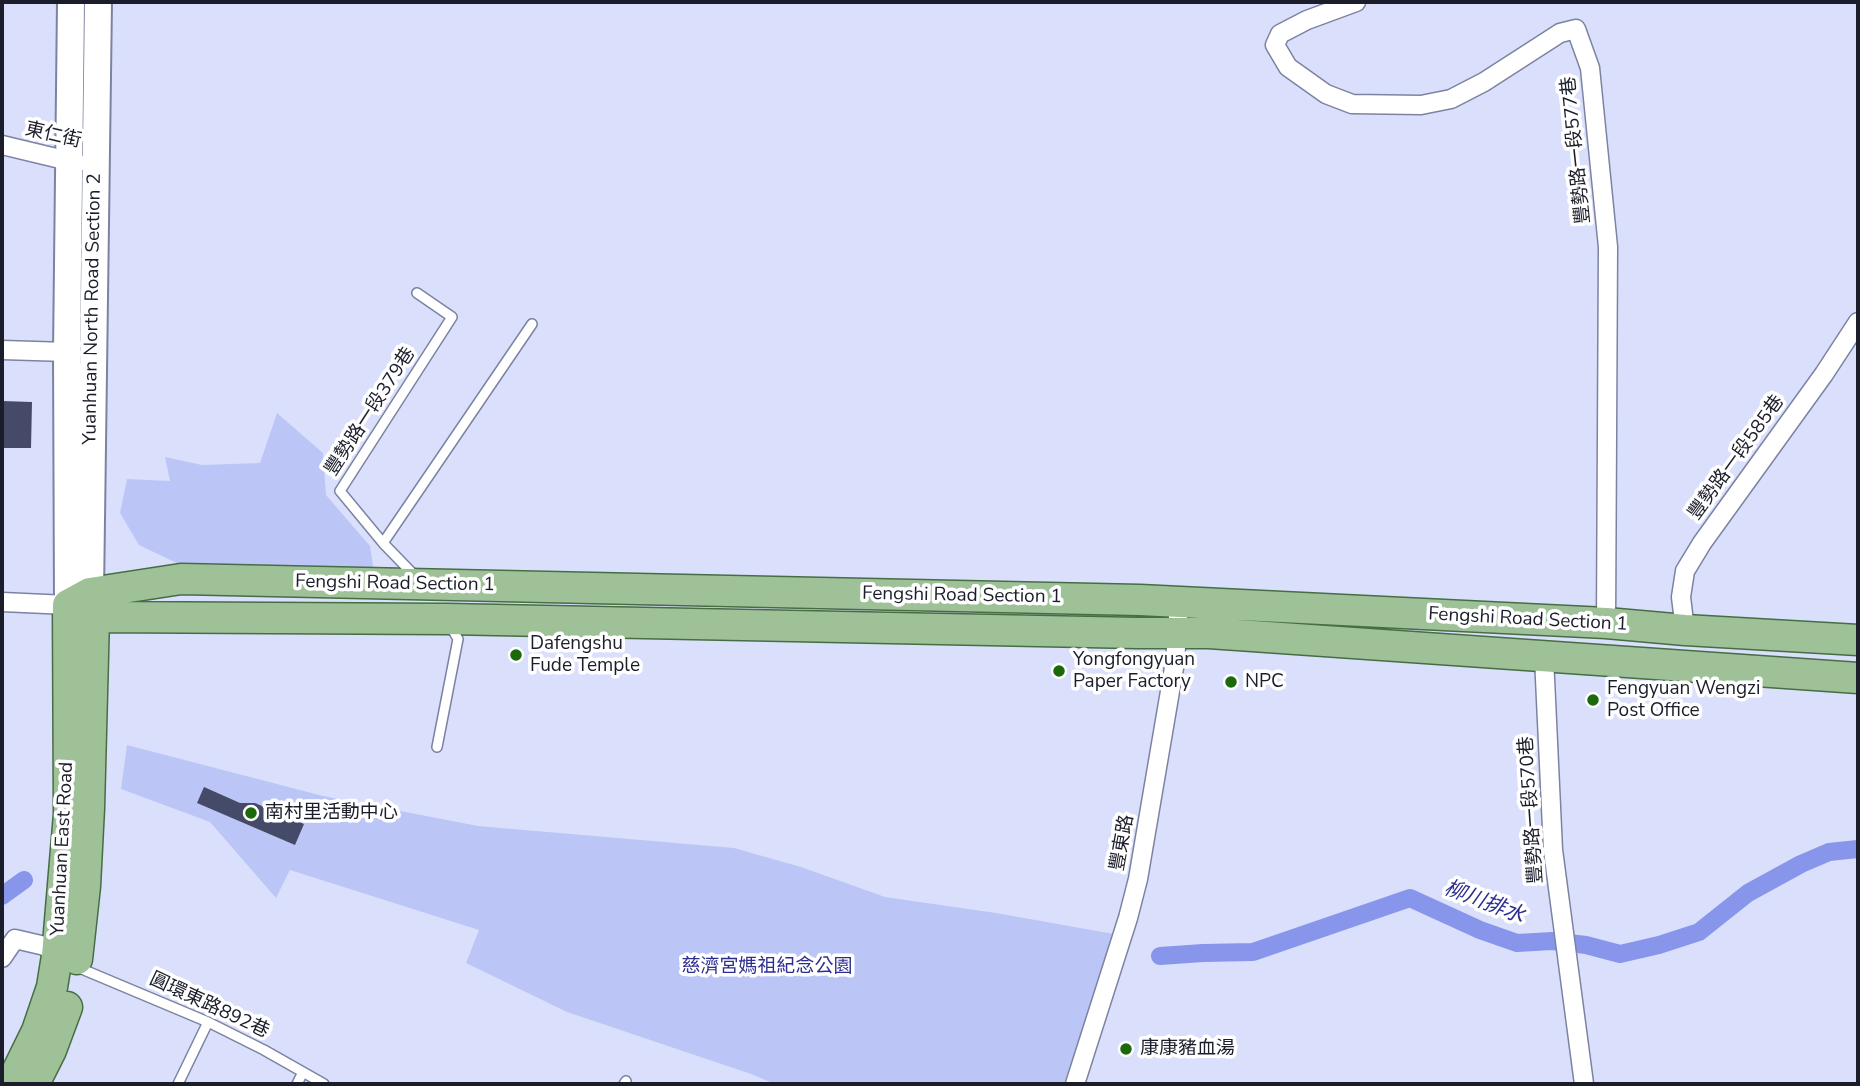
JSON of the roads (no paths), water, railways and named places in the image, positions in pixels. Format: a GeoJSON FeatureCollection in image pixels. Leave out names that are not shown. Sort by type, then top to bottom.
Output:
{"type":"FeatureCollection","features":[{"type":"Feature","properties":{"kind":"main road","name":"Fengshi Road Section 1"},"geometry":{"type":"LineString","coordinates":[[84,605],[181,579],[435,602],[1178,634],[1209,633],[1858,678]]}},
{"type":"Feature","properties":{"kind":"main road","name":"Fengshi Road Section 1"},"geometry":{"type":"LineString","coordinates":[[84,605],[1179,602],[1606,623],[1858,640]]}},
{"type":"Feature","properties":{"kind":"main road","name":"Yuanhuan East Road"},"geometry":{"type":"LineString","coordinates":[[34,1084],[66,1012],[69,814],[84,605]]}},
{"type":"Feature","properties":{"kind":"main road","name":"Yuanhuan East Road"},"geometry":{"type":"LineString","coordinates":[[11,1084],[37,1031],[52,987],[66,961]]}},
{"type":"Feature","properties":{"kind":"street","name":"Yuanhuan North Road Section 2"},"geometry":{"type":"LineString","coordinates":[[71,2],[67,352],[84,605]]}},
{"type":"Feature","properties":{"kind":"street","name":"Yuanhuan North Road Section 2"},"geometry":{"type":"LineString","coordinates":[[84,605],[98,2]]}},
{"type":"Feature","properties":{"kind":"street","name":"豐勢路一段577巷"},"geometry":{"type":"LineString","coordinates":[[1356,2],[1289,29],[1280,34],[1275,45],[1288,67],[1326,94],[1352,104],[1421,105],[1451,99],[1484,82],[1560,33],[1576,29],[1590,68],[1608,247],[1606,623]]}},
{"type":"Feature","properties":{"kind":"street","name":"東仁街"},"geometry":{"type":"LineString","coordinates":[[2,145],[95,168]]}},
{"type":"Feature","properties":{"kind":"street","name":"豐勢路一段585巷"},"geometry":{"type":"LineString","coordinates":[[1685,630],[1681,597],[1685,571],[1858,322]]}},
{"type":"Feature","properties":{"kind":"street"},"geometry":{"type":"LineString","coordinates":[[2,350],[67,352]]}},
{"type":"Feature","properties":{"kind":"street","name":"Fengshi Road Section 1"},"geometry":{"type":"LineString","coordinates":[[2,602],[84,605]]}},
{"type":"Feature","properties":{"kind":"street","name":"豐東路"},"geometry":{"type":"LineString","coordinates":[[1075,1084],[1138,879],[1175,662],[1179,602]]}},
{"type":"Feature","properties":{"kind":"street","name":"豐勢路一段570巷"},"geometry":{"type":"LineString","coordinates":[[1544,657],[1553,849],[1584,1084]]}},
{"type":"Feature","properties":{"kind":"street"},"geometry":{"type":"LineString","coordinates":[[2,958],[15,939],[45,946],[66,961]]}},
{"type":"Feature","properties":{"kind":"lane","name":"豐勢路一段379巷"},"geometry":{"type":"LineString","coordinates":[[417,293],[452,317],[340,491],[435,602]]}},
{"type":"Feature","properties":{"kind":"lane"},"geometry":{"type":"LineString","coordinates":[[383,543],[532,324]]}},
{"type":"Feature","properties":{"kind":"lane"},"geometry":{"type":"LineString","coordinates":[[435,602],[458,639],[437,747]]}},
{"type":"Feature","properties":{"kind":"lane","name":"圓環東路892巷"},"geometry":{"type":"LineString","coordinates":[[66,961],[208,1022],[324,1084]]}},
{"type":"Feature","properties":{"kind":"lane"},"geometry":{"type":"LineString","coordinates":[[178,1084],[208,1022]]}},
{"type":"Feature","properties":{"kind":"lane"},"geometry":{"type":"LineString","coordinates":[[298,1084],[303,1072]]}},
{"type":"Feature","properties":{"kind":"waterway","name":"柳川排水"},"geometry":{"type":"LineString","coordinates":[[1160,956],[1253,952],[1410,898],[1480,930],[1517,943],[1552,941],[1586,945],[1620,954],[1699,932],[1748,893],[1801,864],[1829,852],[1858,849]]}},
{"type":"Feature","properties":{"kind":"waterway","name":"柳川排水"},"geometry":{"type":"LineString","coordinates":[[2,896],[24,880]]}},
{"type":"Feature","properties":{"kind":"place","name":"Dafengshu Fude Temple"},"geometry":{"type":"Point","coordinates":[516,655]}},
{"type":"Feature","properties":{"kind":"place","name":"Yongfongyuan Paper Factory"},"geometry":{"type":"Point","coordinates":[1059,671]}},
{"type":"Feature","properties":{"kind":"place","name":"NPC"},"geometry":{"type":"Point","coordinates":[1231,682]}},
{"type":"Feature","properties":{"kind":"place","name":"Fengyuan Wengzi Post Office"},"geometry":{"type":"Point","coordinates":[1593,700]}},
{"type":"Feature","properties":{"kind":"place","name":"南村里活動中心"},"geometry":{"type":"Point","coordinates":[251,813]}},
{"type":"Feature","properties":{"kind":"place","name":"康康豬血湯"},"geometry":{"type":"Point","coordinates":[1126,1049]}},
{"type":"Feature","properties":{"kind":"park label","name":"慈濟宮媽祖紀念公園"},"geometry":{"type":"Point","coordinates":[767,967]}}]}
